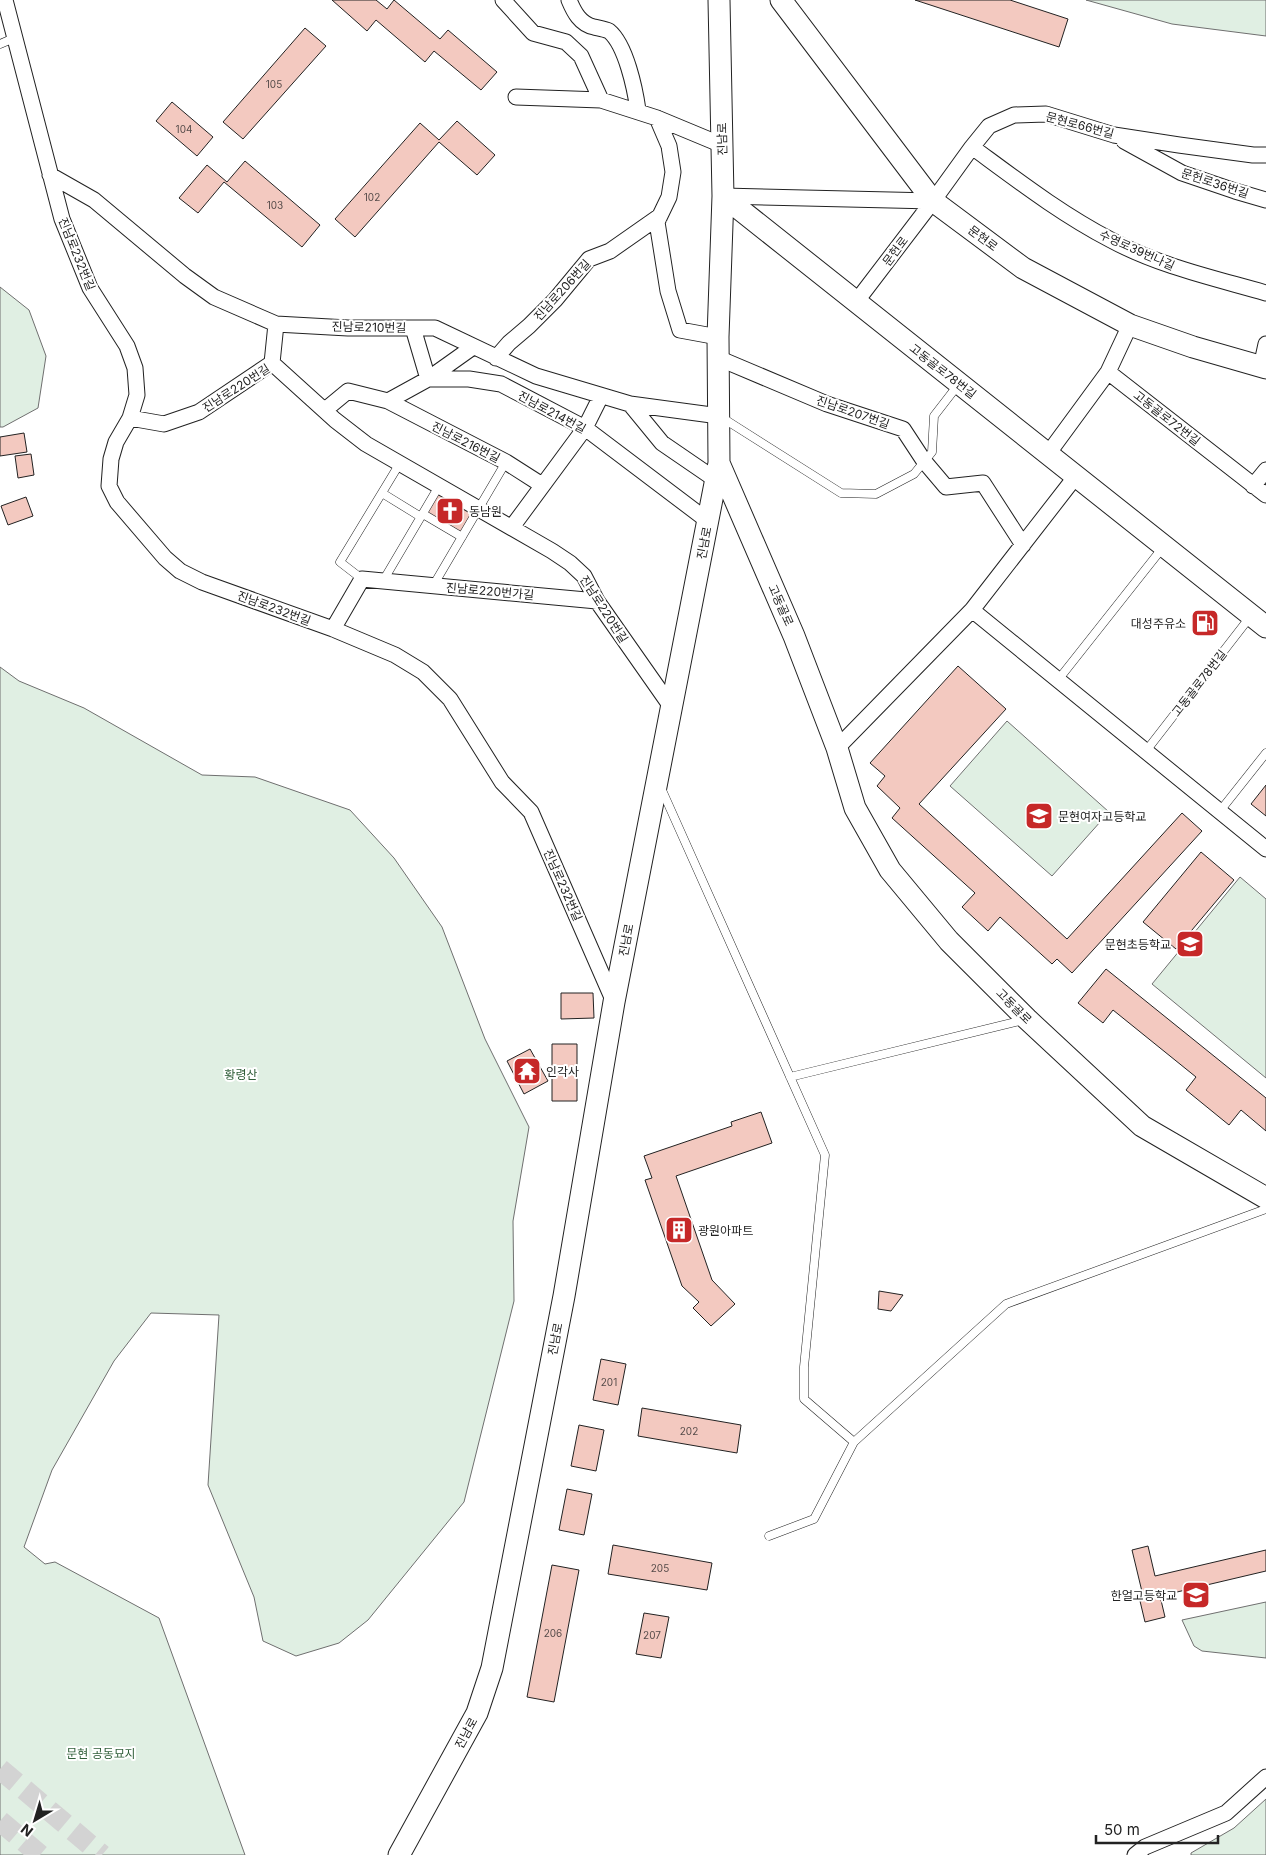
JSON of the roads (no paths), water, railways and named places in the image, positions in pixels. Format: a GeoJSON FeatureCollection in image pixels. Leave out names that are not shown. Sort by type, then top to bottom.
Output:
{"type":"FeatureCollection","features":[{"type":"Feature","properties":{"kind":"street","name":"진남로232번길"},"geometry":{"type":"LineString","coordinates":[[5,0],[62,219],[90,288],[127,346],[135,368],[137,395],[130,418],[116,442],[111,459],[109,486],[117,502],[165,558],[180,571],[202,582],[332,629],[395,655],[423,672],[450,698],[502,782],[531,812],[614,1002]]}},
{"type":"Feature","properties":{"kind":"street"},"geometry":{"type":"LineString","coordinates":[[503,0],[533,33],[566,42],[582,56],[601,100]]}},
{"type":"Feature","properties":{"kind":"street"},"geometry":{"type":"LineString","coordinates":[[569,0],[576,15],[589,26],[608,30],[616,41],[627,64],[638,110]]}},
{"type":"Feature","properties":{"kind":"street","name":"진남로"},"geometry":{"type":"LineString","coordinates":[[399,1855],[477,1713],[492,1668],[564,1296],[614,1002],[718,471],[718,348],[723,196],[719,0]]}},
{"type":"Feature","properties":{"kind":"street","name":"문현로"},"geometry":{"type":"LineString","coordinates":[[781,0],[933,201],[1023,268],[1130,325],[1193,347],[1264,367]]}},
{"type":"Feature","properties":{"kind":"street"},"geometry":{"type":"LineString","coordinates":[[516,96],[601,100],[638,110],[722,146]]}},
{"type":"Feature","properties":{"kind":"street","name":"문현로66번길"},"geometry":{"type":"LineString","coordinates":[[933,201],[989,126],[1014,115],[1046,114],[1114,135],[1198,148],[1266,155]]}},
{"type":"Feature","properties":{"kind":"street"},"geometry":{"type":"LineString","coordinates":[[657,118],[669,146],[673,172],[669,197],[657,222],[668,291],[680,330],[718,348]]}},
{"type":"Feature","properties":{"kind":"street","name":"문헌로36번길"},"geometry":{"type":"LineString","coordinates":[[1114,135],[1182,173],[1266,200]]}},
{"type":"Feature","properties":{"kind":"street","name":"수영로39번나길"},"geometry":{"type":"LineString","coordinates":[[972,147],[1043,200],[1112,241],[1173,266],[1266,293]]}},
{"type":"Feature","properties":{"kind":"street","name":"진남로210번길"},"geometry":{"type":"LineString","coordinates":[[50,175],[94,200],[185,276],[214,297],[276,324],[348,328],[435,328],[536,376],[630,404],[719,416]]}},
{"type":"Feature","properties":{"kind":"street"},"geometry":{"type":"LineString","coordinates":[[723,196],[933,201]]}},
{"type":"Feature","properties":{"kind":"street","name":"고동골로78번길"},"geometry":{"type":"LineString","coordinates":[[723,196],[1164,546],[1261,620]]}},
{"type":"Feature","properties":{"kind":"street","name":"문헌로"},"geometry":{"type":"LineString","coordinates":[[856,302],[933,201]]}},
{"type":"Feature","properties":{"kind":"street","name":"진남로206번길"},"geometry":{"type":"LineString","coordinates":[[496,358],[509,343],[555,300],[589,258],[610,251],[660,216]]}},
{"type":"Feature","properties":{"kind":"street"},"geometry":{"type":"LineString","coordinates":[[272,364],[276,324]]}},
{"type":"Feature","properties":{"kind":"street"},"geometry":{"type":"LineString","coordinates":[[1046,453],[1053,447],[1108,372],[1130,325]]}},
{"type":"Feature","properties":{"kind":"street"},"geometry":{"type":"LineString","coordinates":[[412,328],[428,379]]}},
{"type":"Feature","properties":{"kind":"street"},"geometry":{"type":"LineString","coordinates":[[1264,367],[1266,344]]}},
{"type":"Feature","properties":{"kind":"street"},"geometry":{"type":"LineString","coordinates":[[388,401],[428,379],[473,347]]}},
{"type":"Feature","properties":{"kind":"street","name":"진남로207번길"},"geometry":{"type":"LineString","coordinates":[[718,348],[827,404],[903,429],[924,461],[946,486],[983,483],[1023,545]]}},
{"type":"Feature","properties":{"kind":"street","name":"진남로220번길"},"geometry":{"type":"LineString","coordinates":[[130,418],[164,424],[199,412],[272,364],[366,444],[512,527],[570,563],[584,576],[597,601],[672,708]]}},
{"type":"Feature","properties":{"kind":"street","name":"고동골로72번길"},"geometry":{"type":"LineString","coordinates":[[1108,372],[1266,496]]}},
{"type":"Feature","properties":{"kind":"street","name":"진남로214번길"},"geometry":{"type":"LineString","coordinates":[[428,379],[469,379],[501,384],[585,428],[708,521]]}},
{"type":"Feature","properties":{"kind":"street","name":"진남로216번길"},"geometry":{"type":"LineString","coordinates":[[325,410],[348,391],[388,401],[506,462],[542,486]]}},
{"type":"Feature","properties":{"kind":"street"},"geometry":{"type":"LineString","coordinates":[[512,527],[585,428],[601,396]]}},
{"type":"Feature","properties":{"kind":"street"},"geometry":{"type":"LineString","coordinates":[[630,404],[662,443],[718,471]]}},
{"type":"Feature","properties":{"kind":"street"},"geometry":{"type":"LineString","coordinates":[[1254,486],[1266,470]]}},
{"type":"Feature","properties":{"kind":"street","name":"고동골로"},"geometry":{"type":"LineString","coordinates":[[718,471],[794,636],[837,748],[855,808],[890,870],[948,941],[1027,1019],[1142,1126],[1266,1198]]}},
{"type":"Feature","properties":{"kind":"street"},"geometry":{"type":"LineString","coordinates":[[837,748],[972,610],[1076,476]]}},
{"type":"Feature","properties":{"kind":"street"},"geometry":{"type":"LineString","coordinates":[[332,629],[362,579]]}},
{"type":"Feature","properties":{"kind":"street","name":"진남로220번가길"},"geometry":{"type":"LineString","coordinates":[[362,579],[597,601]]}},
{"type":"Feature","properties":{"kind":"street"},"geometry":{"type":"LineString","coordinates":[[972,610],[1266,849]]}},
{"type":"Feature","properties":{"kind":"street"},"geometry":{"type":"LineString","coordinates":[[1135,1855],[1152,1844],[1226,1813],[1266,1777]]}},
{"type":"Feature","properties":{"kind":"lane"},"geometry":{"type":"LineString","coordinates":[[0,44],[14,38]]}},
{"type":"Feature","properties":{"kind":"lane"},"geometry":{"type":"LineString","coordinates":[[719,416],[841,492],[876,494],[914,474],[932,452],[934,416],[959,383]]}},
{"type":"Feature","properties":{"kind":"lane"},"geometry":{"type":"LineString","coordinates":[[433,586],[506,462]]}},
{"type":"Feature","properties":{"kind":"lane"},"geometry":{"type":"LineString","coordinates":[[362,579],[340,562],[400,463]]}},
{"type":"Feature","properties":{"kind":"lane"},"geometry":{"type":"LineString","coordinates":[[383,581],[439,486]]}},
{"type":"Feature","properties":{"kind":"lane"},"geometry":{"type":"LineString","coordinates":[[382,493],[462,537]]}},
{"type":"Feature","properties":{"kind":"lane"},"geometry":{"type":"LineString","coordinates":[[1058,680],[1164,546]]}},
{"type":"Feature","properties":{"kind":"lane","name":"고동골로78번길"},"geometry":{"type":"LineString","coordinates":[[1146,751],[1261,620]]}},
{"type":"Feature","properties":{"kind":"lane"},"geometry":{"type":"LineString","coordinates":[[1220,811],[1266,753]]}},
{"type":"Feature","properties":{"kind":"lane"},"geometry":{"type":"LineString","coordinates":[[658,781],[825,1155],[804,1367],[804,1399],[854,1442]]}},
{"type":"Feature","properties":{"kind":"lane"},"geometry":{"type":"LineString","coordinates":[[790,1078],[1027,1019]]}},
{"type":"Feature","properties":{"kind":"lane"},"geometry":{"type":"LineString","coordinates":[[769,1536],[814,1519],[854,1442],[1006,1304],[1266,1209]]}},
{"type":"Feature","properties":{"kind":"tunnel"},"geometry":{"type":"LineString","coordinates":[[0,1769],[102,1855]]}},
{"type":"Feature","properties":{"kind":"tunnel"},"geometry":{"type":"LineString","coordinates":[[0,1821],[40,1855]]}},
{"type":"Feature","properties":{"kind":"place","name":"동남원"},"geometry":{"type":"Point","coordinates":[450,511]}},
{"type":"Feature","properties":{"kind":"place","name":"대성주유소"},"geometry":{"type":"Point","coordinates":[1205,623]}},
{"type":"Feature","properties":{"kind":"place","name":"문현여자고등학교"},"geometry":{"type":"Point","coordinates":[1039,816]}},
{"type":"Feature","properties":{"kind":"place","name":"문현초등학교"},"geometry":{"type":"Point","coordinates":[1190,944]}},
{"type":"Feature","properties":{"kind":"place","name":"인각사"},"geometry":{"type":"Point","coordinates":[527,1071]}},
{"type":"Feature","properties":{"kind":"place","name":"광원아파트"},"geometry":{"type":"Point","coordinates":[679,1230]}},
{"type":"Feature","properties":{"kind":"place","name":"한얼고등학교"},"geometry":{"type":"Point","coordinates":[1196,1595]}},
{"type":"Feature","properties":{"kind":"park label","name":"황령산"},"geometry":{"type":"Point","coordinates":[241,1074]}},
{"type":"Feature","properties":{"kind":"park label","name":"문현 공동묘지"},"geometry":{"type":"Point","coordinates":[101,1753]}}]}
